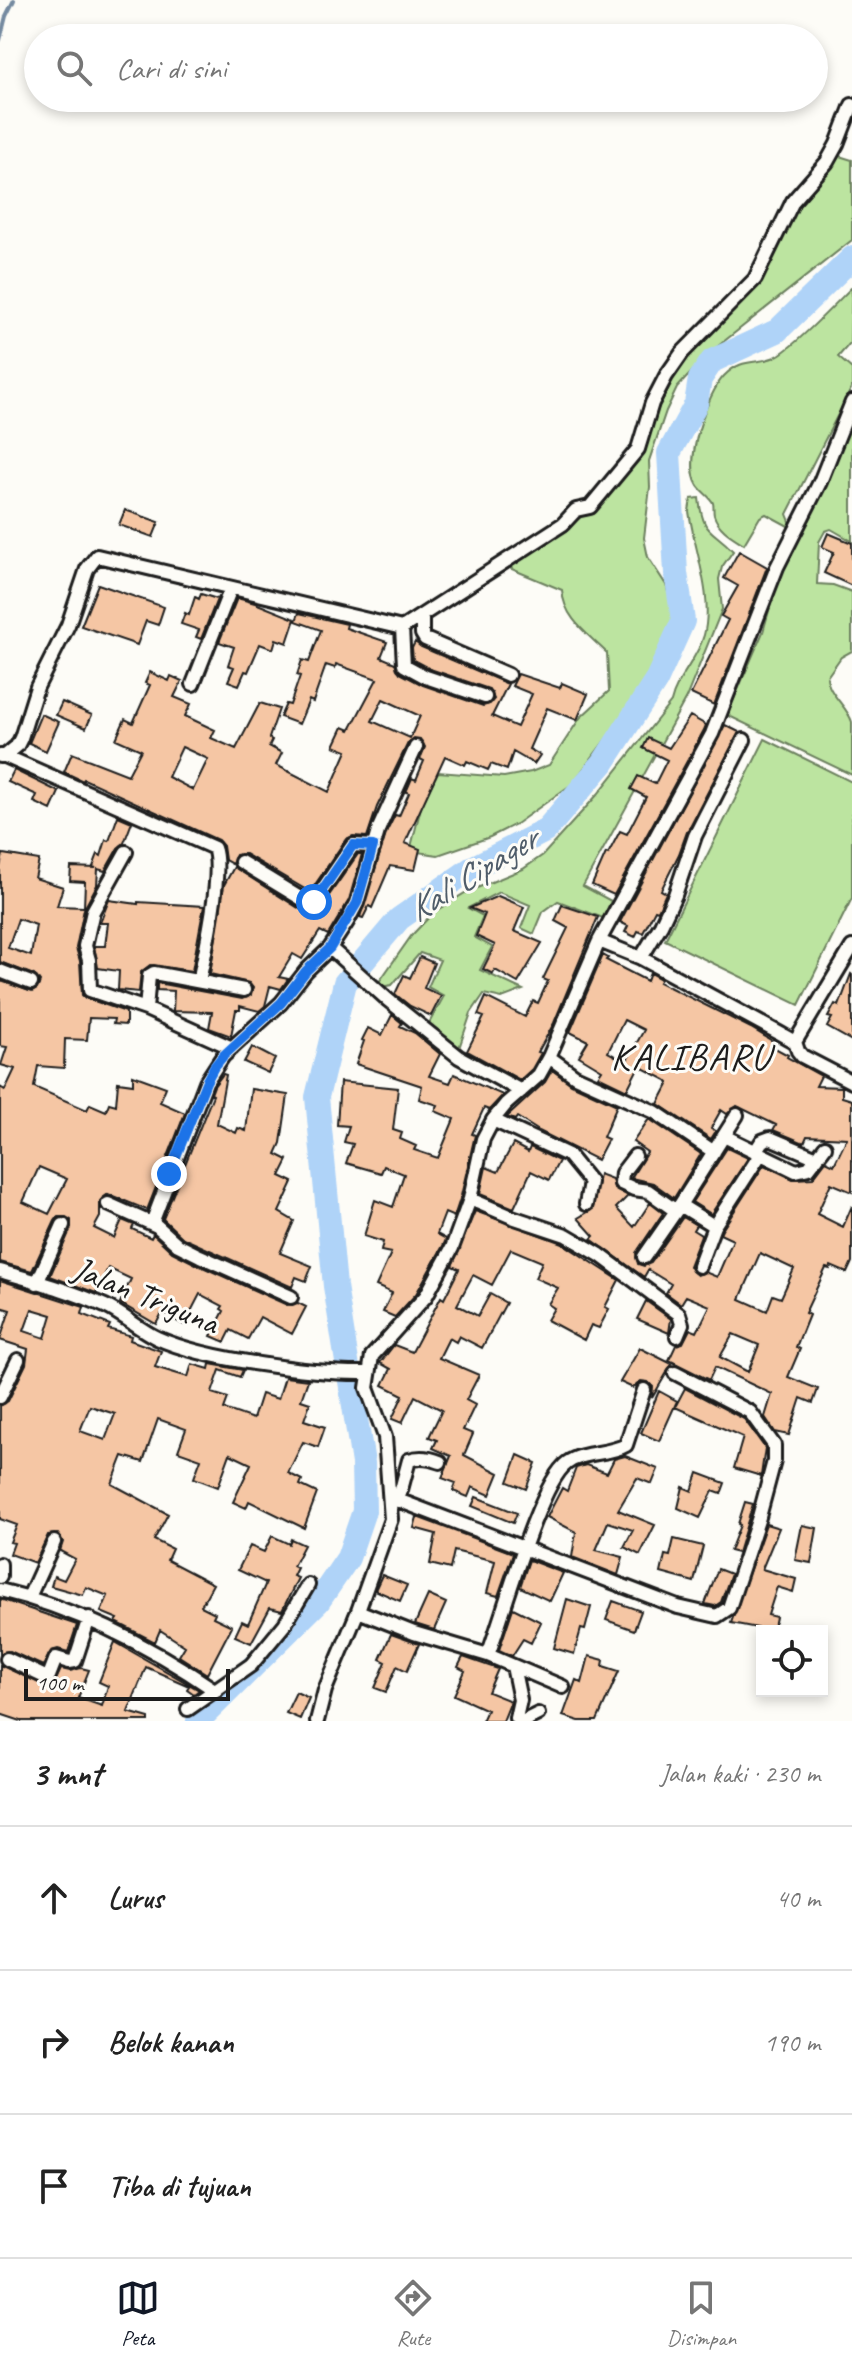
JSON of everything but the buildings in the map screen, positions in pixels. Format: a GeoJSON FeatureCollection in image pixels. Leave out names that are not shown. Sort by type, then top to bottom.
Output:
{"type":"FeatureCollection","features":[{"type":"Feature","properties":{"kind":"street"},"geometry":{"type":"LineString","coordinates":[[2,756],[17,746],[21,738],[37,687],[68,625],[87,569],[97,556],[402,628],[563,524],[582,509],[638,449],[652,403],[666,376],[682,353],[755,279],[793,201],[827,162],[852,105]]}},
{"type":"Feature","properties":{"kind":"street"},"geometry":{"type":"LineString","coordinates":[[394,1499],[385,1437],[363,1373],[372,1356],[426,1296],[452,1248],[470,1199],[483,1139],[493,1120],[539,1075],[599,941],[712,734],[777,567],[820,482],[852,402]]}},
{"type":"Feature","properties":{"kind":"street"},"geometry":{"type":"LineString","coordinates":[[193,684],[231,588]]}},
{"type":"Feature","properties":{"kind":"street"},"geometry":{"type":"LineString","coordinates":[[422,616],[425,639],[508,675]]}},
{"type":"Feature","properties":{"kind":"street"},"geometry":{"type":"LineString","coordinates":[[402,628],[404,665],[426,677],[485,697]]}},
{"type":"Feature","properties":{"kind":"street"},"geometry":{"type":"LineString","coordinates":[[641,958],[671,905],[695,836],[744,740]]}},
{"type":"Feature","properties":{"kind":"street"},"geometry":{"type":"LineString","coordinates":[[152,1223],[206,1082],[223,1056],[281,1003],[306,971],[330,948],[357,903],[373,846],[416,747]]}},
{"type":"Feature","properties":{"kind":"street"},"geometry":{"type":"LineString","coordinates":[[2,756],[214,848],[213,905],[199,981]]}},
{"type":"Feature","properties":{"kind":"street"},"geometry":{"type":"LineString","coordinates":[[241,862],[305,901],[314,902],[353,845],[373,846]]}},
{"type":"Feature","properties":{"kind":"street"},"geometry":{"type":"LineString","coordinates":[[126,852],[93,911],[85,946],[92,992],[146,1009],[232,1048]]}},
{"type":"Feature","properties":{"kind":"street"},"geometry":{"type":"LineString","coordinates":[[599,941],[641,958],[795,1042],[802,1056],[852,1082]]}},
{"type":"Feature","properties":{"kind":"street"},"geometry":{"type":"LineString","coordinates":[[795,1042],[852,947]]}},
{"type":"Feature","properties":{"kind":"street"},"geometry":{"type":"LineString","coordinates":[[330,948],[459,1057],[521,1091]]}},
{"type":"Feature","properties":{"kind":"street"},"geometry":{"type":"LineString","coordinates":[[0,971],[31,983]]}},
{"type":"Feature","properties":{"kind":"street"},"geometry":{"type":"LineString","coordinates":[[146,1009],[151,974],[244,990]]}},
{"type":"Feature","properties":{"kind":"street"},"geometry":{"type":"LineString","coordinates":[[549,1057],[589,1083],[655,1112],[714,1152]]}},
{"type":"Feature","properties":{"kind":"street"},"geometry":{"type":"LineString","coordinates":[[644,1257],[737,1115]]}},
{"type":"Feature","properties":{"kind":"street"},"geometry":{"type":"LineString","coordinates":[[493,1120],[568,1155],[590,1182],[586,1204]]}},
{"type":"Feature","properties":{"kind":"street"},"geometry":{"type":"LineString","coordinates":[[699,1266],[714,1226],[757,1153],[762,1141],[770,1138],[821,1152],[809,1168],[801,1172],[757,1153],[724,1136]]}},
{"type":"Feature","properties":{"kind":"street"},"geometry":{"type":"LineString","coordinates":[[635,1156],[622,1173],[621,1183],[648,1191],[714,1226]]}},
{"type":"Feature","properties":{"kind":"street"},"geometry":{"type":"LineString","coordinates":[[470,1199],[566,1235],[600,1255],[679,1314],[682,1324],[677,1336]]}},
{"type":"Feature","properties":{"kind":"street"},"geometry":{"type":"LineString","coordinates":[[108,1204],[152,1223],[178,1245],[291,1297]]}},
{"type":"Feature","properties":{"kind":"street"},"geometry":{"type":"LineString","coordinates":[[37,1283],[63,1225]]}},
{"type":"Feature","properties":{"kind":"street","name":"Jalan Triguna"},"geometry":{"type":"LineString","coordinates":[[0,1271],[106,1306],[157,1338],[241,1360],[363,1373]]}},
{"type":"Feature","properties":{"kind":"street"},"geometry":{"type":"LineString","coordinates":[[0,1397],[18,1360]]}},
{"type":"Feature","properties":{"kind":"street"},"geometry":{"type":"LineString","coordinates":[[394,1499],[711,1617],[723,1613],[729,1608],[759,1517],[774,1461],[774,1445],[750,1412],[675,1373]]}},
{"type":"Feature","properties":{"kind":"street"},"geometry":{"type":"LineString","coordinates":[[488,1655],[523,1548],[554,1479],[565,1464],[626,1445],[644,1390]]}},
{"type":"Feature","properties":{"kind":"street"},"geometry":{"type":"LineString","coordinates":[[317,1721],[325,1690],[358,1611],[409,1460],[416,1457],[440,1462]]}},
{"type":"Feature","properties":{"kind":"street"},"geometry":{"type":"LineString","coordinates":[[29,1597],[54,1542]]}},
{"type":"Feature","properties":{"kind":"street"},"geometry":{"type":"LineString","coordinates":[[0,1564],[0,1577]]}},
{"type":"Feature","properties":{"kind":"street"},"geometry":{"type":"LineString","coordinates":[[188,1709],[243,1672],[263,1652],[298,1605],[308,1585]]}},
{"type":"Feature","properties":{"kind":"street"},"geometry":{"type":"LineString","coordinates":[[0,1590],[89,1618],[169,1659],[216,1691]]}},
{"type":"Feature","properties":{"kind":"street"},"geometry":{"type":"LineString","coordinates":[[358,1611],[414,1633],[488,1655],[563,1687]]}},
{"type":"Feature","properties":{"kind":"street"},"geometry":{"type":"LineString","coordinates":[[7,1659],[45,1677],[49,1676],[56,1658],[75,1661],[89,1618]]}},
{"type":"Feature","properties":{"kind":"street"},"geometry":{"type":"LineString","coordinates":[[513,1666],[519,1692],[516,1718],[522,1721],[538,1714]]}},
{"type":"Feature","properties":{"kind":"green space"},"geometry":{"type":"Polygon","coordinates":[[[836,155],[852,160],[852,240],[708,354],[677,388],[666,411],[649,461],[650,487],[644,538],[648,557],[666,585],[674,613],[670,635],[630,707],[572,784],[516,824],[490,837],[438,855],[410,851],[421,807],[438,772],[504,777],[549,765],[580,718],[609,691],[607,653],[572,618],[562,590],[507,567],[581,518],[628,472],[645,443],[665,390],[677,369],[757,285],[769,267],[798,201],[836,155]]]}},
{"type":"Feature","properties":{"kind":"green space"},"geometry":{"type":"Polygon","coordinates":[[[852,287],[850,343],[838,357],[852,369],[852,387],[787,514],[790,527],[766,514],[760,517],[744,544],[719,524],[713,503],[698,487],[694,473],[695,444],[711,397],[724,376],[737,366],[783,353],[852,287]]]}},
{"type":"Feature","properties":{"kind":"green space"},"geometry":{"type":"Polygon","coordinates":[[[848,427],[852,429],[852,541],[831,529],[825,531],[819,542],[817,584],[833,585],[852,592],[852,651],[841,657],[827,677],[852,722],[852,775],[727,715],[763,632],[780,572],[825,482],[848,427]]]}},
{"type":"Feature","properties":{"kind":"green space"},"geometry":{"type":"Polygon","coordinates":[[[699,498],[706,525],[733,551],[722,567],[719,579],[722,609],[686,698],[583,886],[611,901],[603,918],[558,901],[543,912],[534,934],[521,928],[530,905],[499,892],[468,908],[483,916],[474,937],[492,947],[480,970],[523,990],[502,998],[484,994],[471,1013],[458,1051],[428,1025],[444,996],[428,987],[440,960],[420,953],[392,985],[380,987],[379,982],[412,935],[434,912],[465,893],[523,869],[543,855],[598,794],[671,702],[704,635],[707,605],[689,511],[691,499],[699,498]]]}},
{"type":"Feature","properties":{"kind":"green space"},"geometry":{"type":"Polygon","coordinates":[[[765,739],[852,782],[852,898],[799,1005],[665,940],[765,739]]]}},
{"type":"Feature","properties":{"kind":"waterway"},"geometry":{"type":"LineString","coordinates":[[0,40],[14,0]]}},
{"type":"Feature","properties":{"kind":"waterway","name":"Kali Cipager"},"geometry":{"type":"LineString","coordinates":[[198,1721],[318,1602],[348,1558],[364,1511],[363,1463],[335,1286],[317,1097],[345,983],[399,919],[472,868],[545,831],[603,763],[656,681],[683,621],[676,573],[669,453],[696,404],[700,379],[712,361],[777,331],[852,258]]}},
{"type":"Feature","properties":{"kind":"district","name":"KALIBARU"},"geometry":{"type":"Point","coordinates":[691,1056]}},
{"type":"Feature","properties":{"kind":"route"},"geometry":{"type":"LineString","coordinates":[[169,1174],[214,1067],[281,1003],[306,971],[330,948],[357,903],[373,846],[353,845],[314,902]]}}]}
